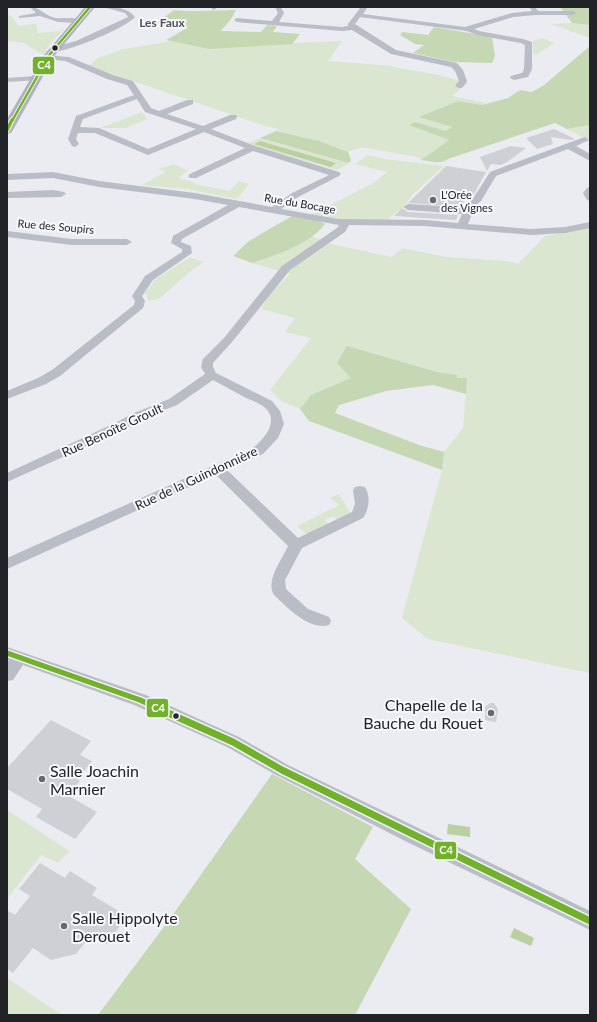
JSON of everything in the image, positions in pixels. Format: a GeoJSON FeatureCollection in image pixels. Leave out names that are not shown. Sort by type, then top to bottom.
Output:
{"type":"FeatureCollection","features":[{"type":"Feature","properties":{"kind":"street"},"geometry":{"type":"LineString","coordinates":[[31,7],[50,19],[77,21]]}},
{"type":"Feature","properties":{"kind":"street"},"geometry":{"type":"LineString","coordinates":[[7,130],[51,54],[90,7]]}},
{"type":"Feature","properties":{"kind":"street"},"geometry":{"type":"LineString","coordinates":[[51,54],[130,20],[132,16],[127,9],[106,7]]}},
{"type":"Feature","properties":{"kind":"street"},"geometry":{"type":"LineString","coordinates":[[274,24],[281,13],[278,7]]}},
{"type":"Feature","properties":{"kind":"street"},"geometry":{"type":"LineString","coordinates":[[353,28],[351,24],[364,7]]}},
{"type":"Feature","properties":{"kind":"street"},"geometry":{"type":"LineString","coordinates":[[469,29],[512,15],[534,10],[573,13]]}},
{"type":"Feature","properties":{"kind":"street"},"geometry":{"type":"LineString","coordinates":[[21,18],[41,14]]}},
{"type":"Feature","properties":{"kind":"street"},"geometry":{"type":"LineString","coordinates":[[358,15],[469,29],[477,33],[523,41],[529,44],[528,69],[525,75],[514,78]]}},
{"type":"Feature","properties":{"kind":"street"},"geometry":{"type":"LineString","coordinates":[[237,20],[342,29],[353,28],[394,52],[454,65],[459,70],[463,81],[459,86]]}},
{"type":"Feature","properties":{"kind":"street"},"geometry":{"type":"LineString","coordinates":[[51,54],[110,77],[130,83],[148,110],[161,113],[230,138],[252,148],[336,174],[294,196],[277,206],[273,211]]}},
{"type":"Feature","properties":{"kind":"street"},"geometry":{"type":"LineString","coordinates":[[7,80],[36,78]]}},
{"type":"Feature","properties":{"kind":"street"},"geometry":{"type":"LineString","coordinates":[[75,144],[72,139],[79,118],[139,96]]}},
{"type":"Feature","properties":{"kind":"street"},"geometry":{"type":"LineString","coordinates":[[161,113],[190,102]]}},
{"type":"Feature","properties":{"kind":"street"},"geometry":{"type":"LineString","coordinates":[[74,130],[96,130],[148,152],[233,117]]}},
{"type":"Feature","properties":{"kind":"street"},"geometry":{"type":"LineString","coordinates":[[462,226],[471,205],[478,199],[493,174],[585,140]]}},
{"type":"Feature","properties":{"kind":"street"},"geometry":{"type":"LineString","coordinates":[[568,146],[590,158]]}},
{"type":"Feature","properties":{"kind":"street"},"geometry":{"type":"LineString","coordinates":[[193,176],[252,148]]}},
{"type":"Feature","properties":{"kind":"street","name":"Rue du Bocage"},"geometry":{"type":"LineString","coordinates":[[7,177],[53,175],[99,184],[195,196],[345,223],[425,222],[537,232],[565,230],[590,225]]}},
{"type":"Feature","properties":{"kind":"street"},"geometry":{"type":"LineString","coordinates":[[590,190],[588,193],[590,198]]}},
{"type":"Feature","properties":{"kind":"street"},"geometry":{"type":"LineString","coordinates":[[7,195],[61,194]]}},
{"type":"Feature","properties":{"kind":"street"},"geometry":{"type":"LineString","coordinates":[[7,395],[42,381],[56,373],[139,306],[140,301],[137,296],[149,278],[187,253],[187,248],[176,243],[177,238],[236,204]]}},
{"type":"Feature","properties":{"kind":"street"},"geometry":{"type":"LineString","coordinates":[[408,207],[456,210],[468,213]]}},
{"type":"Feature","properties":{"kind":"street"},"geometry":{"type":"LineString","coordinates":[[212,375],[209,371],[207,362],[228,340],[286,268],[341,230],[345,223]]}},
{"type":"Feature","properties":{"kind":"street","name":"Rue des Soupirs"},"geometry":{"type":"LineString","coordinates":[[7,234],[72,242],[127,242]]}},
{"type":"Feature","properties":{"kind":"street","name":"Rue de la Guindonnière"},"geometry":{"type":"LineString","coordinates":[[7,564],[218,469],[258,450],[269,442],[275,434],[278,419],[274,410],[268,404],[212,375]]}},
{"type":"Feature","properties":{"kind":"street","name":"Rue Benoîte Groult"},"geometry":{"type":"LineString","coordinates":[[7,478],[118,427],[138,416],[173,402],[212,375]]}},
{"type":"Feature","properties":{"kind":"street"},"geometry":{"type":"LineString","coordinates":[[218,469],[296,545]]}},
{"type":"Feature","properties":{"kind":"street"},"geometry":{"type":"LineString","coordinates":[[323,621],[303,613],[279,591],[278,580],[296,545],[358,514],[362,504],[360,490]]}},
{"type":"Feature","properties":{"kind":"street"},"geometry":{"type":"LineString","coordinates":[[7,675],[14,655],[140,700],[233,742],[282,770],[590,921]]}},
{"type":"Feature","properties":{"kind":"shaded area"},"geometry":{"type":"Polygon","coordinates":[[[560,7],[590,7],[590,25],[572,23],[560,7]]]}},
{"type":"Feature","properties":{"kind":"shaded area"},"geometry":{"type":"Polygon","coordinates":[[[174,10],[236,10],[221,31],[261,32],[267,25],[277,26],[273,32],[300,34],[292,44],[209,49],[166,40],[187,28],[155,24],[174,10]]]}},
{"type":"Feature","properties":{"kind":"shaded area"},"geometry":{"type":"Polygon","coordinates":[[[7,12],[19,26],[48,22],[36,24],[38,33],[60,31],[64,29],[48,46],[46,51],[48,51],[45,56],[24,43],[7,41],[7,12]]]}},
{"type":"Feature","properties":{"kind":"shaded area"},"geometry":{"type":"Polygon","coordinates":[[[572,23],[590,25],[590,38],[551,24],[572,23]]]}},
{"type":"Feature","properties":{"kind":"shaded area"},"geometry":{"type":"Polygon","coordinates":[[[434,27],[492,37],[495,56],[492,63],[455,62],[413,53],[424,45],[415,44],[400,35],[402,32],[428,35],[434,27]]]}},
{"type":"Feature","properties":{"kind":"shaded area"},"geometry":{"type":"Polygon","coordinates":[[[543,38],[554,43],[537,55],[533,54],[533,41],[543,38]]]}},
{"type":"Feature","properties":{"kind":"shaded area"},"geometry":{"type":"Polygon","coordinates":[[[172,41],[209,49],[250,45],[342,41],[328,61],[393,66],[435,74],[468,83],[452,96],[486,103],[482,105],[458,101],[420,117],[452,127],[446,131],[415,122],[409,125],[449,140],[421,160],[417,157],[361,147],[348,152],[319,141],[276,131],[279,129],[262,125],[89,66],[98,58],[123,49],[172,41]]]}},
{"type":"Feature","properties":{"kind":"shaded area"},"geometry":{"type":"Polygon","coordinates":[[[590,46],[590,125],[567,129],[555,123],[442,162],[421,160],[449,140],[409,125],[415,122],[446,131],[452,127],[419,117],[458,101],[482,105],[508,98],[520,90],[532,92],[544,85],[590,46]]]}},
{"type":"Feature","properties":{"kind":"shaded area"},"geometry":{"type":"Polygon","coordinates":[[[142,112],[147,119],[126,128],[100,128],[142,112]]]}},
{"type":"Feature","properties":{"kind":"shaded area"},"geometry":{"type":"Polygon","coordinates":[[[590,125],[590,141],[567,129],[590,125]]]}},
{"type":"Feature","properties":{"kind":"shaded area"},"geometry":{"type":"Polygon","coordinates":[[[276,131],[319,141],[348,152],[351,160],[349,163],[260,138],[276,131]]]}},
{"type":"Feature","properties":{"kind":"shaded area"},"geometry":{"type":"Polygon","coordinates":[[[260,138],[349,163],[337,170],[246,144],[260,138]]]}},
{"type":"Feature","properties":{"kind":"shaded area"},"geometry":{"type":"Polygon","coordinates":[[[260,141],[336,163],[331,167],[254,144],[260,141]]]}},
{"type":"Feature","properties":{"kind":"shaded area"},"geometry":{"type":"Polygon","coordinates":[[[368,155],[385,159],[444,166],[414,193],[405,205],[386,221],[353,221],[309,216],[375,182],[387,172],[355,164],[368,155]]]}},
{"type":"Feature","properties":{"kind":"shaded area"},"geometry":{"type":"Polygon","coordinates":[[[174,164],[188,171],[178,178],[196,183],[195,184],[229,191],[239,181],[249,184],[237,199],[187,189],[142,185],[166,172],[159,169],[174,164]]]}},
{"type":"Feature","properties":{"kind":"shaded area"},"geometry":{"type":"Polygon","coordinates":[[[292,216],[317,220],[325,224],[310,238],[292,248],[252,263],[233,256],[249,241],[292,216]]]}},
{"type":"Feature","properties":{"kind":"shaded area"},"geometry":{"type":"Polygon","coordinates":[[[590,228],[590,673],[428,639],[402,618],[442,470],[444,452],[463,428],[467,379],[457,378],[457,375],[437,372],[352,378],[311,395],[300,409],[281,401],[270,390],[311,338],[285,332],[295,318],[261,309],[270,294],[290,274],[252,263],[291,249],[312,236],[331,244],[392,257],[402,248],[446,257],[506,261],[518,264],[545,236],[590,228]]]}},
{"type":"Feature","properties":{"kind":"shaded area"},"geometry":{"type":"Polygon","coordinates":[[[190,257],[203,262],[159,299],[148,301],[147,295],[142,292],[145,293],[155,280],[190,257]]]}},
{"type":"Feature","properties":{"kind":"shaded area"},"geometry":{"type":"Polygon","coordinates":[[[347,346],[437,372],[457,375],[457,378],[467,378],[466,394],[433,385],[386,391],[339,405],[335,413],[419,445],[444,452],[442,470],[309,421],[300,409],[311,395],[351,378],[337,363],[347,346]]]}},
{"type":"Feature","properties":{"kind":"shaded area"},"geometry":{"type":"Polygon","coordinates":[[[339,494],[351,514],[338,520],[333,516],[325,520],[329,524],[307,535],[297,526],[339,505],[330,498],[339,494]]]}},
{"type":"Feature","properties":{"kind":"shaded area"},"geometry":{"type":"Polygon","coordinates":[[[272,774],[373,827],[355,859],[411,909],[355,1015],[98,1015],[169,920],[272,774]]]}},
{"type":"Feature","properties":{"kind":"shaded area"},"geometry":{"type":"Polygon","coordinates":[[[7,810],[69,851],[58,863],[41,855],[7,899],[7,810]]]}},
{"type":"Feature","properties":{"kind":"shaded area"},"geometry":{"type":"Polygon","coordinates":[[[448,824],[470,827],[470,837],[447,834],[448,824]]]}},
{"type":"Feature","properties":{"kind":"shaded area"},"geometry":{"type":"Polygon","coordinates":[[[514,928],[534,938],[531,946],[510,937],[514,928]]]}},
{"type":"Feature","properties":{"kind":"shaded area"},"geometry":{"type":"Polygon","coordinates":[[[7,978],[62,1015],[7,1015],[7,978]]]}},
{"type":"Feature","properties":{"kind":"building"},"geometry":{"type":"Polygon","coordinates":[[[554,129],[575,139],[571,140],[551,137],[553,144],[537,149],[526,138],[554,129]]]}},
{"type":"Feature","properties":{"kind":"building"},"geometry":{"type":"Polygon","coordinates":[[[511,146],[526,148],[501,165],[491,164],[487,171],[480,157],[511,146]]]}},
{"type":"Feature","properties":{"kind":"building"},"geometry":{"type":"Polygon","coordinates":[[[446,166],[486,172],[474,194],[467,193],[462,207],[408,203],[446,166]]]}},
{"type":"Feature","properties":{"kind":"building","name":"L'Orée des Vignes"},"geometry":{"type":"Polygon","coordinates":[[[402,208],[408,212],[458,215],[456,220],[394,216],[402,208]]]}},
{"type":"Feature","properties":{"kind":"building","name":"Chapelle de la Bauche du Rouet"},"geometry":{"type":"Polygon","coordinates":[[[490,703],[494,703],[498,709],[496,722],[485,720],[485,707],[490,703]]]}},
{"type":"Feature","properties":{"kind":"building","name":"Salle Joachin Marnier"},"geometry":{"type":"Polygon","coordinates":[[[51,720],[91,741],[80,755],[92,761],[78,779],[80,781],[67,795],[97,812],[75,839],[36,817],[42,809],[7,789],[7,768],[51,720]]]}},
{"type":"Feature","properties":{"kind":"building","name":"Salle Hippolyte Derouet"},"geometry":{"type":"Polygon","coordinates":[[[40,863],[65,878],[70,871],[97,888],[92,895],[127,916],[107,944],[91,935],[76,954],[51,960],[33,948],[13,973],[7,969],[7,910],[15,915],[30,896],[19,889],[40,863]]]}},
{"type":"Feature","properties":{"kind":"transit line","name":"C4"},"geometry":{"type":"LineString","coordinates":[[7,130],[50,54],[90,7]]}},
{"type":"Feature","properties":{"kind":"transit line","name":"C4"},"geometry":{"type":"LineString","coordinates":[[7,653],[140,700],[233,742],[282,770],[590,921]]}},
{"type":"Feature","properties":{"kind":"place","name":"L'Orée des Vignes"},"geometry":{"type":"Point","coordinates":[433,200]}},
{"type":"Feature","properties":{"kind":"place","name":"Chapelle de la Bauche du Rouet"},"geometry":{"type":"Point","coordinates":[491,713]}},
{"type":"Feature","properties":{"kind":"place","name":"Salle Joachin Marnier"},"geometry":{"type":"Point","coordinates":[42,779]}},
{"type":"Feature","properties":{"kind":"place","name":"Salle Hippolyte Derouet"},"geometry":{"type":"Point","coordinates":[64,926]}},
{"type":"Feature","properties":{"kind":"district","name":"Les Faux"},"geometry":{"type":"Point","coordinates":[162,22]}}]}
